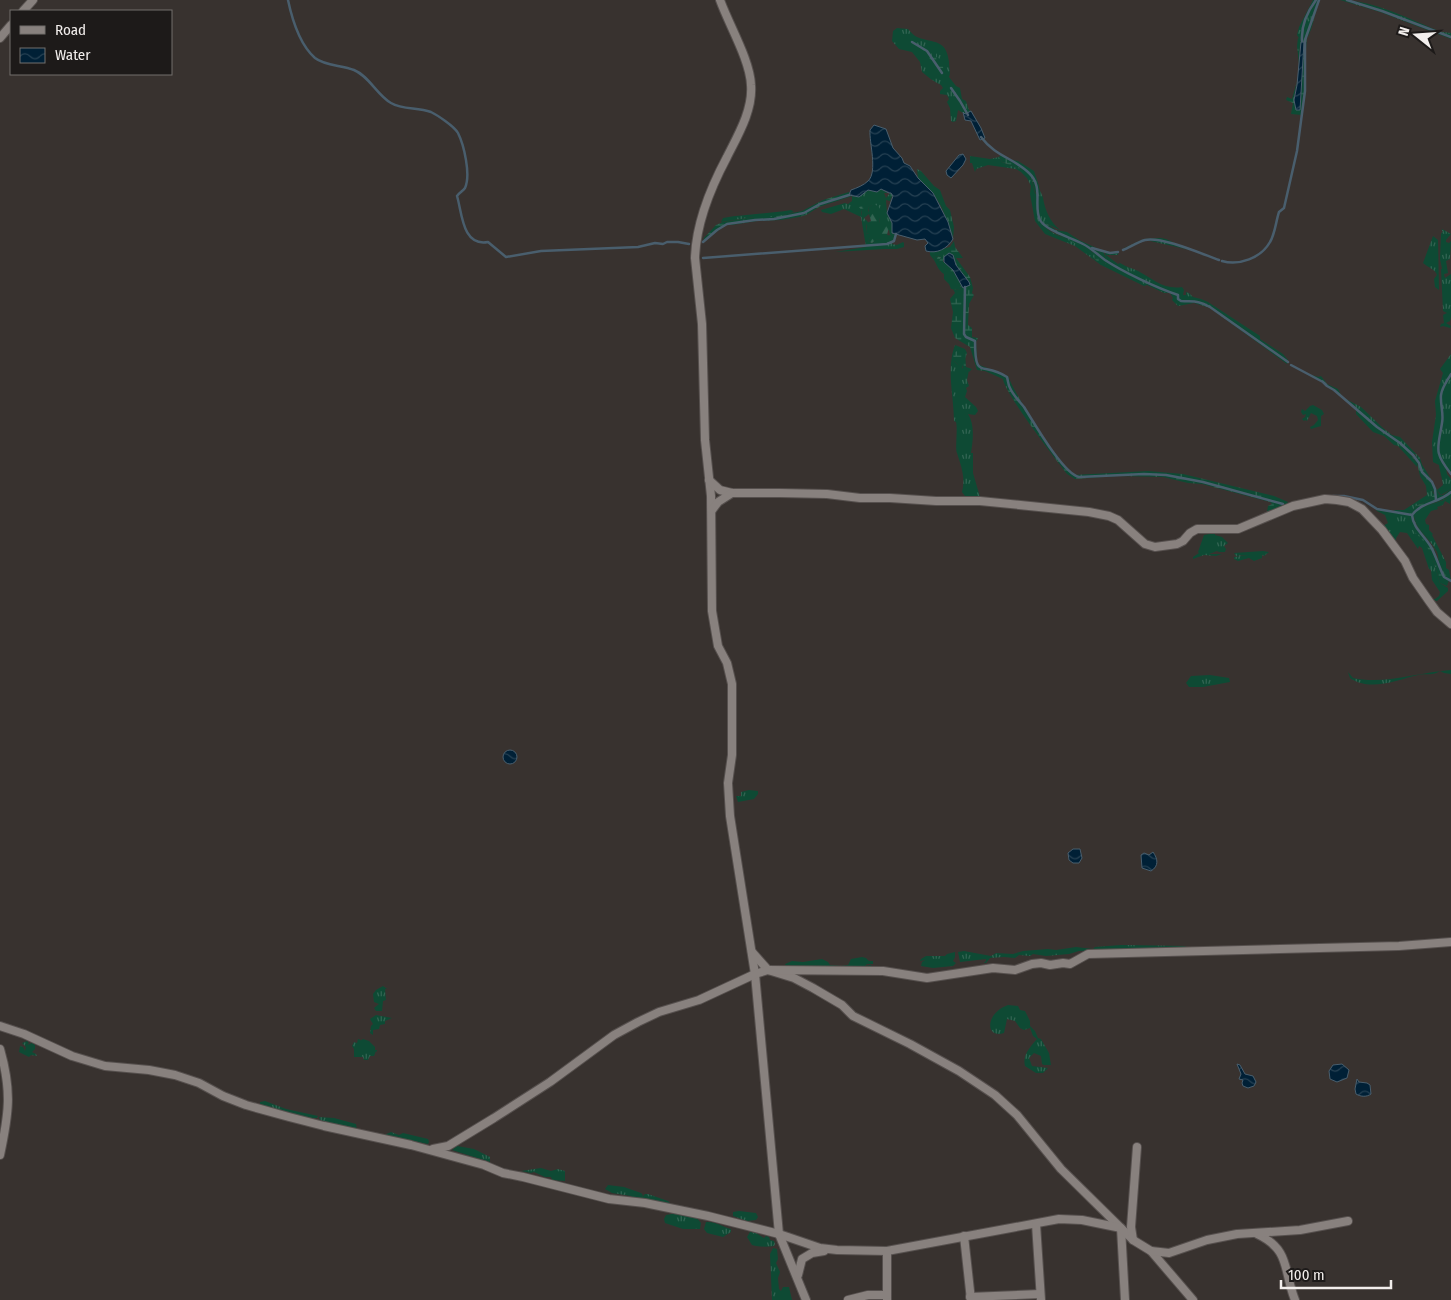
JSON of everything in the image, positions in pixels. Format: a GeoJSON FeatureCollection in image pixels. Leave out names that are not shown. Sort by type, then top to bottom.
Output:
{"type":"FeatureCollection","features":[{"type":"Feature","properties":{"kind":"street"},"geometry":{"type":"LineString","coordinates":[[24,10],[33,0]]}},
{"type":"Feature","properties":{"kind":"street"},"geometry":{"type":"LineString","coordinates":[[720,0],[747,65],[752,83],[752,94],[736,141],[727,156],[708,200],[700,223],[695,248],[702,324],[705,440],[712,510],[712,611],[718,646],[727,663],[732,684],[732,755],[728,783],[730,816],[755,974],[779,1234],[806,1300]]}},
{"type":"Feature","properties":{"kind":"street"},"geometry":{"type":"LineString","coordinates":[[0,38],[10,26]]}},
{"type":"Feature","properties":{"kind":"street"},"geometry":{"type":"LineString","coordinates":[[709,480],[720,490],[732,493],[827,494],[860,498],[980,501],[1089,512],[1118,520],[1145,544],[1155,547],[1176,544],[1197,530],[1238,529],[1293,506],[1325,499],[1349,502],[1362,510],[1382,530],[1405,560],[1413,578],[1428,601],[1451,624]]}},
{"type":"Feature","properties":{"kind":"street"},"geometry":{"type":"LineString","coordinates":[[712,510],[725,496],[732,493]]}},
{"type":"Feature","properties":{"kind":"street"},"geometry":{"type":"LineString","coordinates":[[429,1150],[448,1146],[478,1128],[550,1082],[614,1035],[638,1022],[659,1012],[698,1000],[768,970],[882,971],[927,978],[993,968],[1015,970],[1041,963],[1050,965],[1070,964],[1076,963],[1088,954],[1399,946],[1451,942]]}},
{"type":"Feature","properties":{"kind":"street"},"geometry":{"type":"LineString","coordinates":[[751,951],[768,970],[794,978],[813,988],[842,1005],[853,1016],[951,1066],[995,1095],[1017,1115],[1061,1169],[1133,1240],[1151,1252],[1193,1300]]}},
{"type":"Feature","properties":{"kind":"street"},"geometry":{"type":"LineString","coordinates":[[0,1026],[24,1034],[72,1056],[105,1066],[149,1070],[175,1075],[246,1105],[324,1126],[429,1150],[484,1165],[503,1174],[533,1179],[609,1199],[645,1203],[708,1216],[779,1234],[820,1248],[887,1251],[1060,1219],[1082,1220],[1121,1228]]}},
{"type":"Feature","properties":{"kind":"street"},"geometry":{"type":"LineString","coordinates":[[0,1049],[9,1091],[9,1109],[0,1155]]}},
{"type":"Feature","properties":{"kind":"street"},"geometry":{"type":"LineString","coordinates":[[0,1110],[9,1109]]}},
{"type":"Feature","properties":{"kind":"street"},"geometry":{"type":"LineString","coordinates":[[1133,1240],[1131,1227],[1137,1147]]}},
{"type":"Feature","properties":{"kind":"street"},"geometry":{"type":"LineString","coordinates":[[1151,1252],[1169,1253],[1207,1240],[1237,1234],[1300,1230],[1348,1220]]}},
{"type":"Feature","properties":{"kind":"street"},"geometry":{"type":"LineString","coordinates":[[964,1236],[970,1299],[1040,1297],[1036,1224]]}},
{"type":"Feature","properties":{"kind":"street"},"geometry":{"type":"LineString","coordinates":[[1121,1228],[1125,1300]]}},
{"type":"Feature","properties":{"kind":"street"},"geometry":{"type":"LineString","coordinates":[[1256,1233],[1268,1239],[1282,1254],[1295,1300]]}},
{"type":"Feature","properties":{"kind":"street"},"geometry":{"type":"LineString","coordinates":[[797,1278],[802,1258],[812,1253],[830,1249]]}},
{"type":"Feature","properties":{"kind":"street"},"geometry":{"type":"LineString","coordinates":[[848,1300],[868,1295],[887,1297],[887,1251]]}},
{"type":"Feature","properties":{"kind":"green space"},"geometry":{"type":"Polygon","coordinates":[[[1313,0],[1320,0],[1311,29],[1307,38],[1306,36],[1300,40],[1297,35],[1299,27],[1313,0]]]}},
{"type":"Feature","properties":{"kind":"green space"},"geometry":{"type":"Polygon","coordinates":[[[1340,0],[1366,3],[1379,7],[1442,32],[1451,33],[1451,39],[1380,12],[1340,0]]]}},
{"type":"Feature","properties":{"kind":"green space"},"geometry":{"type":"Polygon","coordinates":[[[897,28],[908,29],[916,36],[942,45],[949,62],[949,77],[960,88],[962,99],[966,101],[971,111],[965,114],[958,110],[956,121],[951,121],[950,108],[947,102],[949,99],[947,95],[940,94],[943,88],[941,85],[922,72],[920,62],[912,52],[899,49],[892,41],[893,31],[897,28]]]}},
{"type":"Feature","properties":{"kind":"green space"},"geometry":{"type":"Polygon","coordinates":[[[1307,36],[1302,115],[1291,114],[1293,103],[1286,100],[1287,97],[1292,99],[1297,81],[1294,99],[1297,110],[1303,56],[1300,43],[1299,64],[1298,38],[1302,40],[1307,36]]]}},
{"type":"Feature","properties":{"kind":"green space"},"geometry":{"type":"Polygon","coordinates":[[[921,45],[926,49],[929,47],[936,53],[936,57],[940,59],[944,70],[939,71],[919,47],[922,47],[921,45]]]}},
{"type":"Feature","properties":{"kind":"green space"},"geometry":{"type":"Polygon","coordinates":[[[1001,155],[1007,159],[1018,161],[1034,171],[1039,186],[1037,188],[1038,197],[1029,173],[1026,170],[1002,162],[999,157],[1001,155]]]}},
{"type":"Feature","properties":{"kind":"green space"},"geometry":{"type":"Polygon","coordinates":[[[970,156],[990,159],[999,157],[1002,162],[1030,173],[1035,193],[1038,196],[1037,187],[1039,186],[1048,215],[1060,230],[1041,221],[1051,232],[1089,249],[1093,253],[1095,260],[1106,258],[1105,252],[1118,252],[1118,255],[1106,255],[1118,264],[1120,263],[1138,271],[1164,285],[1176,288],[1182,287],[1184,290],[1183,295],[1186,295],[1186,292],[1193,297],[1208,302],[1260,336],[1260,339],[1283,354],[1288,360],[1287,364],[1210,308],[1194,303],[1178,306],[1172,300],[1173,298],[1170,293],[1164,293],[1147,285],[1144,286],[1101,265],[1075,246],[1045,234],[1035,221],[1030,194],[1031,186],[1027,178],[1016,169],[988,165],[976,169],[975,172],[972,163],[970,163],[970,156]]]}},
{"type":"Feature","properties":{"kind":"green space"},"geometry":{"type":"Polygon","coordinates":[[[917,169],[940,190],[946,206],[950,210],[954,227],[953,239],[942,208],[933,193],[918,178],[917,169]]]}},
{"type":"Feature","properties":{"kind":"green space"},"geometry":{"type":"Polygon","coordinates":[[[881,189],[888,193],[884,193],[886,198],[890,193],[893,194],[890,201],[886,200],[887,213],[892,223],[892,233],[896,235],[892,244],[897,245],[903,242],[904,247],[835,252],[866,247],[861,217],[844,209],[831,214],[821,210],[845,203],[848,204],[852,201],[852,196],[859,196],[868,190],[877,192],[881,189]],[[872,205],[868,208],[868,212],[862,209],[861,215],[868,222],[866,233],[869,234],[870,238],[868,241],[872,243],[875,240],[893,237],[890,235],[889,230],[878,229],[874,234],[871,230],[880,222],[877,206],[872,205]]]}},
{"type":"Feature","properties":{"kind":"green space"},"geometry":{"type":"Polygon","coordinates":[[[849,192],[852,196],[819,207],[799,217],[727,224],[703,242],[704,238],[716,225],[723,222],[754,217],[772,217],[802,211],[823,200],[849,192]]]}},
{"type":"Feature","properties":{"kind":"green space"},"geometry":{"type":"Polygon","coordinates":[[[873,204],[878,206],[883,214],[879,218],[880,224],[885,223],[889,227],[887,235],[894,236],[893,239],[875,240],[872,243],[868,241],[870,238],[868,237],[869,234],[866,233],[867,223],[871,221],[869,214],[864,218],[861,217],[862,211],[859,207],[864,206],[869,212],[868,208],[873,204]]]}},
{"type":"Feature","properties":{"kind":"green space"},"geometry":{"type":"Polygon","coordinates":[[[791,210],[794,212],[772,218],[754,217],[721,222],[723,218],[791,210]]]}},
{"type":"Feature","properties":{"kind":"green space"},"geometry":{"type":"Polygon","coordinates":[[[1039,218],[1056,230],[1067,232],[1103,251],[1106,264],[1101,265],[1090,254],[1093,252],[1090,250],[1041,224],[1039,218]]]}},
{"type":"Feature","properties":{"kind":"green space"},"geometry":{"type":"Polygon","coordinates":[[[1442,229],[1451,234],[1446,240],[1449,243],[1451,241],[1450,259],[1446,261],[1448,273],[1444,274],[1445,278],[1451,274],[1451,317],[1450,321],[1446,323],[1451,326],[1450,328],[1440,327],[1444,323],[1443,315],[1447,313],[1443,311],[1440,259],[1442,229]]]}},
{"type":"Feature","properties":{"kind":"green space"},"geometry":{"type":"Polygon","coordinates":[[[1433,236],[1438,240],[1439,290],[1435,287],[1434,279],[1437,275],[1436,273],[1423,263],[1433,236]]]}},
{"type":"Feature","properties":{"kind":"green space"},"geometry":{"type":"Polygon","coordinates":[[[1161,238],[1190,250],[1146,240],[1122,249],[1144,239],[1161,238]]]}},
{"type":"Feature","properties":{"kind":"green space"},"geometry":{"type":"Polygon","coordinates":[[[954,241],[955,247],[963,258],[956,258],[970,277],[973,288],[972,293],[974,295],[969,304],[968,325],[972,328],[972,337],[978,338],[976,342],[977,364],[1008,376],[1038,428],[1066,469],[1073,475],[1148,471],[1183,474],[1274,496],[1288,502],[1282,507],[1267,512],[1268,506],[1272,504],[1270,502],[1202,484],[1163,477],[1118,476],[1075,479],[1067,474],[1012,398],[1003,379],[985,371],[977,370],[970,347],[955,338],[951,328],[953,312],[950,299],[955,293],[953,289],[960,290],[961,284],[963,288],[970,285],[956,265],[953,255],[943,260],[943,263],[939,262],[941,257],[935,256],[934,260],[930,255],[930,252],[950,247],[954,241]]]}},
{"type":"Feature","properties":{"kind":"green space"},"geometry":{"type":"Polygon","coordinates":[[[935,256],[941,257],[939,262],[944,262],[953,270],[961,284],[960,290],[951,289],[944,279],[944,274],[934,260],[935,256]]]}},
{"type":"Feature","properties":{"kind":"green space"},"geometry":{"type":"Polygon","coordinates":[[[955,345],[965,349],[967,353],[965,359],[965,356],[954,361],[958,365],[962,364],[962,368],[969,370],[967,380],[969,386],[966,388],[965,397],[978,411],[975,415],[968,414],[973,428],[971,453],[973,453],[973,473],[980,497],[965,496],[962,492],[963,477],[956,451],[957,425],[954,421],[951,383],[951,363],[955,345]]]}},
{"type":"Feature","properties":{"kind":"green space"},"geometry":{"type":"Polygon","coordinates":[[[961,349],[965,352],[966,367],[972,369],[969,372],[967,369],[964,372],[962,365],[958,365],[954,361],[953,353],[961,349]]]}},
{"type":"Feature","properties":{"kind":"green space"},"geometry":{"type":"Polygon","coordinates":[[[1451,354],[1451,472],[1446,468],[1447,474],[1451,479],[1451,489],[1441,495],[1437,490],[1443,485],[1443,482],[1439,465],[1433,462],[1432,442],[1436,415],[1435,401],[1443,373],[1440,369],[1451,354]]]}},
{"type":"Feature","properties":{"kind":"green space"},"geometry":{"type":"Polygon","coordinates":[[[1311,375],[1321,376],[1327,384],[1338,389],[1342,396],[1322,381],[1311,375]]]}},
{"type":"Feature","properties":{"kind":"green space"},"geometry":{"type":"Polygon","coordinates":[[[1343,398],[1361,407],[1392,435],[1400,437],[1420,458],[1423,468],[1415,454],[1410,454],[1417,463],[1417,467],[1398,446],[1394,445],[1384,436],[1373,432],[1356,414],[1356,407],[1343,398]]]}},
{"type":"Feature","properties":{"kind":"green space"},"geometry":{"type":"Polygon","coordinates":[[[1313,405],[1322,410],[1324,414],[1321,416],[1321,426],[1311,429],[1310,427],[1318,420],[1317,416],[1311,413],[1307,421],[1304,421],[1302,419],[1306,414],[1303,415],[1301,412],[1302,409],[1305,411],[1313,405]]]}},
{"type":"Feature","properties":{"kind":"green space"},"geometry":{"type":"Polygon","coordinates":[[[1409,451],[1422,464],[1440,495],[1451,489],[1451,496],[1448,498],[1414,512],[1417,526],[1434,549],[1440,566],[1449,580],[1447,586],[1440,583],[1428,550],[1410,525],[1408,516],[1416,506],[1431,499],[1434,493],[1423,476],[1420,476],[1417,463],[1409,451]]]}},
{"type":"Feature","properties":{"kind":"green space"},"geometry":{"type":"Polygon","coordinates":[[[1420,476],[1423,476],[1429,483],[1434,495],[1431,499],[1416,506],[1408,517],[1413,529],[1425,542],[1429,550],[1440,583],[1448,588],[1448,591],[1437,601],[1430,599],[1435,599],[1439,596],[1440,592],[1432,580],[1431,570],[1422,548],[1419,546],[1418,549],[1407,533],[1400,532],[1396,538],[1396,543],[1391,542],[1391,535],[1387,534],[1383,526],[1388,523],[1385,515],[1374,507],[1392,512],[1404,510],[1427,495],[1426,486],[1420,476]]]}},
{"type":"Feature","properties":{"kind":"green space"},"geometry":{"type":"Polygon","coordinates":[[[1451,496],[1450,504],[1445,501],[1443,505],[1437,507],[1438,509],[1431,511],[1425,520],[1446,562],[1446,568],[1449,570],[1451,581],[1448,581],[1440,565],[1437,552],[1416,523],[1414,512],[1451,496]]]}},
{"type":"Feature","properties":{"kind":"green space"},"geometry":{"type":"Polygon","coordinates":[[[1215,533],[1215,535],[1222,537],[1228,543],[1224,546],[1225,552],[1217,551],[1209,554],[1222,554],[1216,556],[1204,555],[1193,559],[1199,553],[1204,535],[1215,533]]]}},
{"type":"Feature","properties":{"kind":"green space"},"geometry":{"type":"Polygon","coordinates":[[[1269,552],[1264,556],[1262,555],[1262,558],[1254,561],[1249,558],[1238,561],[1234,559],[1234,557],[1248,555],[1236,556],[1234,553],[1269,552]]]}},
{"type":"Feature","properties":{"kind":"green space"},"geometry":{"type":"Polygon","coordinates":[[[1451,670],[1451,674],[1444,673],[1440,671],[1451,670]]]}},
{"type":"Feature","properties":{"kind":"green space"},"geometry":{"type":"Polygon","coordinates":[[[1440,671],[1375,685],[1358,682],[1350,678],[1348,672],[1353,678],[1377,680],[1440,671]]]}},
{"type":"Feature","properties":{"kind":"green space"},"geometry":{"type":"Polygon","coordinates":[[[1210,675],[1229,678],[1230,682],[1203,687],[1189,687],[1186,683],[1191,676],[1210,675]]]}},
{"type":"Feature","properties":{"kind":"green space"},"geometry":{"type":"Polygon","coordinates":[[[749,790],[758,791],[758,794],[754,799],[738,802],[736,796],[741,796],[741,792],[749,790]]]}},
{"type":"Feature","properties":{"kind":"green space"},"geometry":{"type":"Polygon","coordinates":[[[1121,945],[1187,946],[1177,949],[1079,951],[1046,956],[1033,954],[1030,956],[1019,955],[1015,958],[990,958],[986,963],[984,963],[986,959],[960,962],[958,952],[964,951],[991,956],[996,953],[1013,954],[1023,951],[1076,947],[1093,949],[1095,947],[1121,945]]]}},
{"type":"Feature","properties":{"kind":"green space"},"geometry":{"type":"Polygon","coordinates":[[[955,952],[953,961],[956,963],[953,966],[933,968],[921,966],[925,960],[920,961],[921,959],[926,956],[945,956],[955,952]]]}},
{"type":"Feature","properties":{"kind":"green space"},"geometry":{"type":"Polygon","coordinates":[[[862,957],[873,961],[873,964],[865,966],[871,965],[873,968],[787,968],[785,964],[792,961],[803,962],[822,959],[830,965],[841,966],[848,965],[851,959],[862,957]]]}},
{"type":"Feature","properties":{"kind":"green space"},"geometry":{"type":"Polygon","coordinates":[[[383,986],[387,989],[385,989],[386,1000],[383,1001],[382,1011],[376,1011],[374,1008],[379,1004],[374,1002],[373,994],[383,986]]]}},
{"type":"Feature","properties":{"kind":"green space"},"geometry":{"type":"Polygon","coordinates":[[[1008,1005],[1018,1006],[1020,1010],[1025,1011],[1030,1021],[1030,1026],[1038,1038],[1041,1039],[1049,1053],[1051,1065],[1042,1064],[1041,1056],[1034,1053],[1029,1058],[1032,1066],[1048,1068],[1043,1073],[1036,1073],[1025,1066],[1026,1054],[1037,1039],[1033,1036],[1030,1028],[1024,1030],[1015,1021],[1007,1019],[1004,1033],[998,1034],[991,1029],[990,1024],[995,1014],[1008,1005]]]}},
{"type":"Feature","properties":{"kind":"green space"},"geometry":{"type":"Polygon","coordinates":[[[376,1015],[392,1018],[385,1021],[385,1024],[380,1025],[379,1029],[373,1030],[373,1035],[370,1033],[373,1024],[370,1019],[376,1015]]]}},
{"type":"Feature","properties":{"kind":"green space"},"geometry":{"type":"Polygon","coordinates":[[[358,1039],[360,1041],[363,1039],[369,1041],[375,1047],[377,1052],[374,1056],[370,1056],[368,1060],[364,1060],[363,1057],[354,1057],[352,1046],[354,1042],[357,1043],[358,1039]]]}},
{"type":"Feature","properties":{"kind":"green space"},"geometry":{"type":"Polygon","coordinates":[[[27,1041],[29,1043],[27,1045],[32,1043],[35,1045],[35,1049],[32,1052],[37,1056],[31,1055],[29,1057],[19,1052],[20,1046],[25,1051],[26,1047],[22,1043],[27,1041]]]}},
{"type":"Feature","properties":{"kind":"green space"},"geometry":{"type":"Polygon","coordinates":[[[265,1101],[286,1109],[318,1116],[317,1118],[310,1118],[260,1106],[260,1102],[265,1101]]]}},
{"type":"Feature","properties":{"kind":"green space"},"geometry":{"type":"Polygon","coordinates":[[[319,1117],[334,1118],[356,1124],[357,1130],[332,1125],[320,1120],[319,1117]]]}},
{"type":"Feature","properties":{"kind":"green space"},"geometry":{"type":"Polygon","coordinates":[[[391,1132],[428,1139],[429,1142],[428,1144],[384,1135],[391,1132]]]}},
{"type":"Feature","properties":{"kind":"green space"},"geometry":{"type":"Polygon","coordinates":[[[457,1146],[474,1149],[490,1157],[490,1162],[452,1150],[457,1146]]]}},
{"type":"Feature","properties":{"kind":"green space"},"geometry":{"type":"Polygon","coordinates":[[[541,1168],[551,1171],[558,1169],[565,1171],[565,1181],[552,1180],[551,1177],[545,1177],[534,1172],[521,1171],[541,1168]]]}},
{"type":"Feature","properties":{"kind":"green space"},"geometry":{"type":"Polygon","coordinates":[[[608,1185],[624,1187],[641,1193],[642,1197],[648,1194],[668,1201],[671,1204],[612,1193],[605,1189],[608,1185]]]}},
{"type":"Feature","properties":{"kind":"green space"},"geometry":{"type":"Polygon","coordinates":[[[733,1212],[756,1213],[758,1217],[756,1220],[747,1221],[733,1216],[733,1212]]]}},
{"type":"Feature","properties":{"kind":"green space"},"geometry":{"type":"Polygon","coordinates":[[[678,1213],[696,1217],[701,1223],[700,1229],[683,1229],[665,1223],[666,1215],[678,1213]]]}},
{"type":"Feature","properties":{"kind":"green space"},"geometry":{"type":"Polygon","coordinates":[[[706,1222],[716,1223],[731,1229],[731,1232],[723,1237],[707,1233],[704,1229],[706,1222]]]}},
{"type":"Feature","properties":{"kind":"green space"},"geometry":{"type":"Polygon","coordinates":[[[750,1232],[764,1238],[766,1236],[769,1237],[770,1240],[774,1241],[774,1246],[752,1245],[747,1237],[750,1232]]]}},
{"type":"Feature","properties":{"kind":"green space"},"geometry":{"type":"Polygon","coordinates":[[[773,1248],[777,1249],[778,1259],[776,1263],[780,1272],[778,1278],[779,1289],[781,1291],[783,1287],[789,1287],[792,1300],[772,1300],[770,1254],[773,1248]]]}},
{"type":"Feature","properties":{"kind":"water"},"geometry":{"type":"Polygon","coordinates":[[[1301,42],[1304,42],[1300,110],[1296,110],[1294,100],[1301,42]]]}},
{"type":"Feature","properties":{"kind":"water"},"geometry":{"type":"Polygon","coordinates":[[[971,111],[985,138],[980,140],[971,121],[965,120],[963,112],[965,114],[971,111]]]}},
{"type":"Feature","properties":{"kind":"water"},"geometry":{"type":"Polygon","coordinates":[[[874,125],[886,129],[893,148],[904,163],[910,166],[918,178],[933,193],[948,222],[953,239],[948,246],[934,252],[926,251],[925,246],[928,243],[925,239],[917,240],[892,233],[892,223],[887,213],[893,196],[891,193],[881,189],[877,192],[868,190],[859,197],[849,195],[851,190],[864,184],[871,177],[873,164],[870,130],[874,125]]]}},
{"type":"Feature","properties":{"kind":"water"},"geometry":{"type":"Polygon","coordinates":[[[963,154],[966,159],[963,165],[951,178],[947,175],[946,171],[959,155],[963,154]]]}},
{"type":"Feature","properties":{"kind":"water"},"geometry":{"type":"Polygon","coordinates":[[[949,253],[953,255],[956,265],[970,285],[963,288],[953,270],[944,262],[944,257],[949,253]]]}},
{"type":"Feature","properties":{"kind":"water"},"geometry":{"type":"Polygon","coordinates":[[[507,750],[513,750],[517,757],[513,764],[507,764],[503,760],[503,754],[507,750]]]}},
{"type":"Feature","properties":{"kind":"water"},"geometry":{"type":"Polygon","coordinates":[[[1073,849],[1080,849],[1082,858],[1079,863],[1073,863],[1069,860],[1068,853],[1073,849]]]}},
{"type":"Feature","properties":{"kind":"water"},"geometry":{"type":"Polygon","coordinates":[[[1153,852],[1157,860],[1155,867],[1151,871],[1142,868],[1141,855],[1144,853],[1149,855],[1153,852]]]}},
{"type":"Feature","properties":{"kind":"water"},"geometry":{"type":"Polygon","coordinates":[[[1237,1064],[1240,1065],[1245,1074],[1253,1076],[1256,1082],[1254,1086],[1248,1088],[1243,1086],[1243,1080],[1239,1079],[1241,1074],[1237,1064]]]}},
{"type":"Feature","properties":{"kind":"water"},"geometry":{"type":"Polygon","coordinates":[[[1342,1064],[1349,1070],[1347,1078],[1337,1082],[1330,1079],[1329,1071],[1333,1065],[1342,1064]]]}},
{"type":"Feature","properties":{"kind":"water"},"geometry":{"type":"Polygon","coordinates":[[[1357,1079],[1359,1082],[1370,1085],[1371,1094],[1360,1096],[1356,1094],[1357,1079]]]}},
{"type":"Feature","properties":{"kind":"waterway"},"geometry":{"type":"LineString","coordinates":[[288,0],[300,39],[315,58],[324,63],[354,70],[391,103],[400,107],[431,112],[456,130],[460,138],[467,168],[465,188],[457,196],[462,219],[468,234],[473,239],[479,242],[488,242],[506,257],[541,251],[638,247],[667,242],[689,244]]}},
{"type":"Feature","properties":{"kind":"waterway"},"geometry":{"type":"LineString","coordinates":[[1302,41],[1305,19],[1316,0]]}},
{"type":"Feature","properties":{"kind":"waterway"},"geometry":{"type":"LineString","coordinates":[[1222,261],[1235,262],[1249,259],[1266,248],[1272,239],[1279,212],[1284,208],[1297,151],[1305,91],[1305,40],[1319,0]]}},
{"type":"Feature","properties":{"kind":"waterway"},"geometry":{"type":"LineString","coordinates":[[1347,0],[1451,37]]}},
{"type":"Feature","properties":{"kind":"waterway"},"geometry":{"type":"LineString","coordinates":[[912,42],[927,51],[942,73]]}},
{"type":"Feature","properties":{"kind":"waterway"},"geometry":{"type":"LineString","coordinates":[[951,88],[968,115]]}},
{"type":"Feature","properties":{"kind":"waterway"},"geometry":{"type":"LineString","coordinates":[[981,137],[993,149],[1023,168],[1033,178],[1037,190],[1038,215],[1043,224],[1048,228],[1086,246],[1130,275],[1178,295],[1178,299],[1181,301],[1199,302],[1210,307],[1288,362]]}},
{"type":"Feature","properties":{"kind":"waterway"},"geometry":{"type":"LineString","coordinates":[[703,242],[727,224],[774,219],[804,213],[820,204],[849,195]]}},
{"type":"Feature","properties":{"kind":"waterway"},"geometry":{"type":"LineString","coordinates":[[703,258],[887,244],[894,241],[896,234]]}},
{"type":"Feature","properties":{"kind":"waterway"},"geometry":{"type":"LineString","coordinates":[[1123,250],[1142,241],[1152,239],[1182,246],[1219,260]]}},
{"type":"Feature","properties":{"kind":"waterway"},"geometry":{"type":"LineString","coordinates":[[1092,248],[1110,253],[1118,252]]}},
{"type":"Feature","properties":{"kind":"waterway"},"geometry":{"type":"LineString","coordinates":[[965,287],[964,334],[975,341],[976,361],[982,368],[998,372],[1007,377],[1013,393],[1041,435],[1072,474],[1079,477],[1144,474],[1166,475],[1203,482],[1283,504]]}},
{"type":"Feature","properties":{"kind":"waterway"},"geometry":{"type":"LineString","coordinates":[[1291,365],[1334,390],[1413,455],[1419,463],[1422,472],[1432,482],[1436,500]]}},
{"type":"Feature","properties":{"kind":"waterway"},"geometry":{"type":"LineString","coordinates":[[1451,374],[1441,395],[1442,420],[1438,444],[1441,460],[1451,474]]}},
{"type":"Feature","properties":{"kind":"waterway"},"geometry":{"type":"LineString","coordinates":[[1451,492],[1426,504],[1412,515],[1417,528],[1433,550],[1444,577],[1451,581]]}},
{"type":"Feature","properties":{"kind":"waterway"},"geometry":{"type":"LineString","coordinates":[[1333,496],[1363,500],[1377,509],[1412,515]]}}]}
